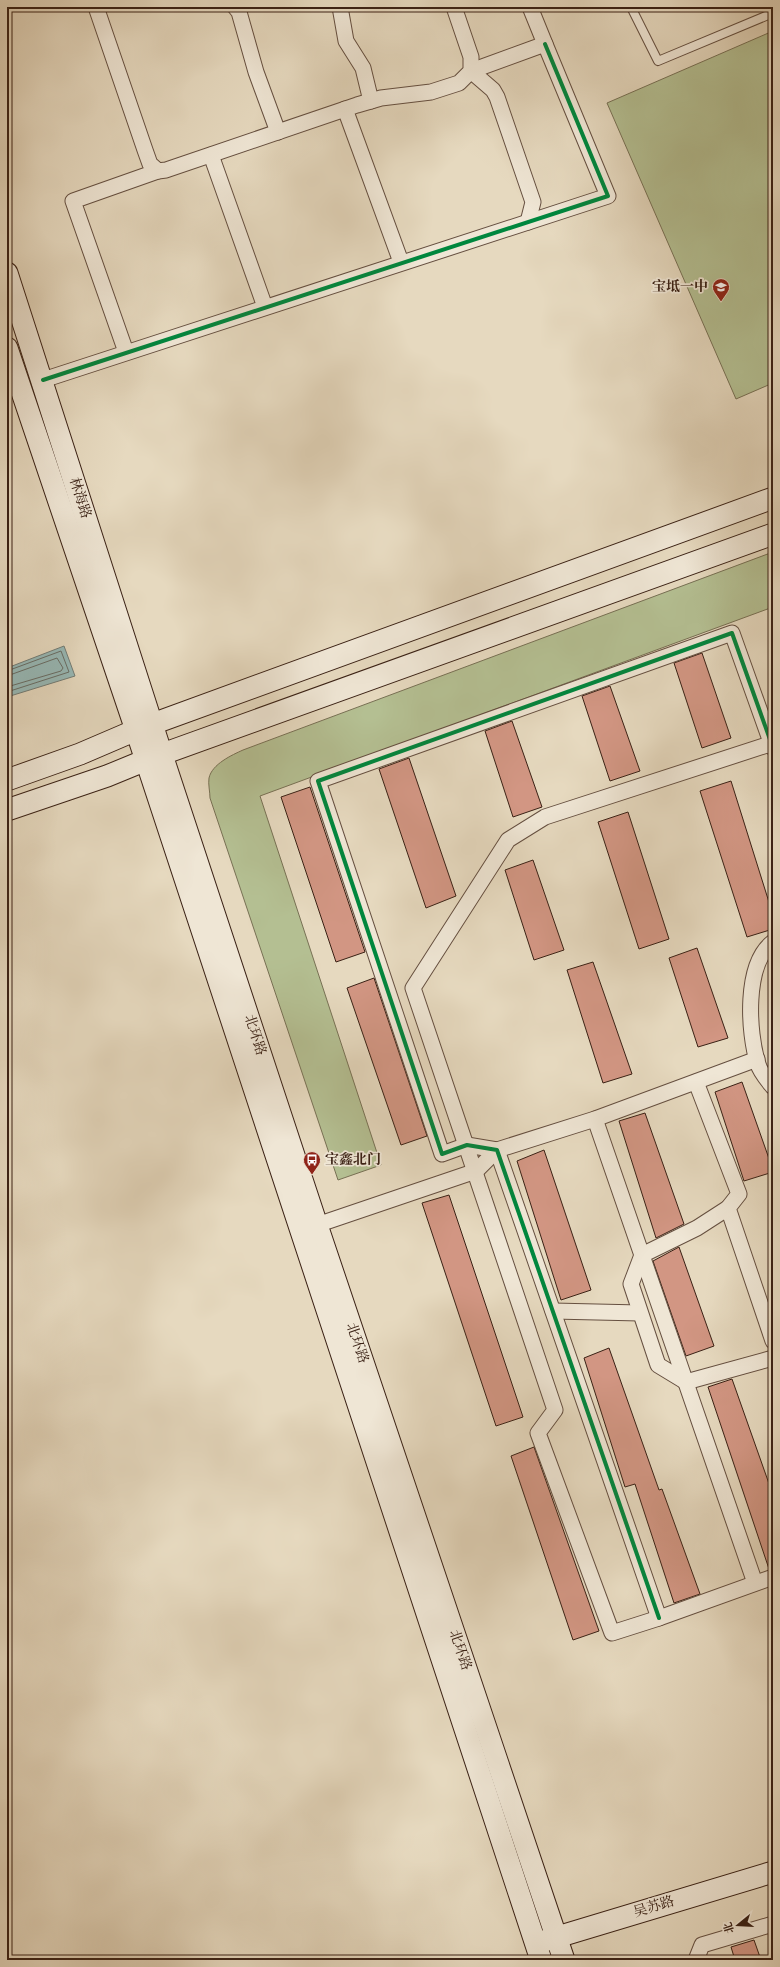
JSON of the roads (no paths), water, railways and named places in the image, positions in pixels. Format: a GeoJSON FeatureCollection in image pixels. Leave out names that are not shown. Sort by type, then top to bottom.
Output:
{"type":"FeatureCollection","features":[{"type":"Feature","properties":{"kind":"main road","name":"林海路"},"geometry":{"type":"LineString","coordinates":[[7,273],[42,380],[154,757]]}},
{"type":"Feature","properties":{"kind":"main road","name":"林海路"},"geometry":{"type":"LineString","coordinates":[[7,348],[145,727]]}},
{"type":"Feature","properties":{"kind":"main road"},"geometry":{"type":"LineString","coordinates":[[7,780],[80,754],[145,727],[773,498]]}},
{"type":"Feature","properties":{"kind":"main road"},"geometry":{"type":"LineString","coordinates":[[7,810],[107,776],[154,757],[773,534]]}},
{"type":"Feature","properties":{"kind":"main road","name":"北环路"},"geometry":{"type":"LineString","coordinates":[[154,757],[309,1228],[539,1952]]}},
{"type":"Feature","properties":{"kind":"main road","name":"北环路"},"geometry":{"type":"LineString","coordinates":[[309,1228],[564,1960]]}},
{"type":"Feature","properties":{"kind":"main road","name":"吴苏路"},"geometry":{"type":"LineString","coordinates":[[539,1952],[557,1937],[773,1872]]}},
{"type":"Feature","properties":{"kind":"street"},"geometry":{"type":"LineString","coordinates":[[96,7],[150,164],[158,171]]}},
{"type":"Feature","properties":{"kind":"street"},"geometry":{"type":"LineString","coordinates":[[235,7],[239,12],[256,72],[278,132]]}},
{"type":"Feature","properties":{"kind":"street"},"geometry":{"type":"LineString","coordinates":[[340,7],[346,41],[363,68],[371,101]]}},
{"type":"Feature","properties":{"kind":"street"},"geometry":{"type":"LineString","coordinates":[[454,7],[470,57],[471,71],[493,90],[497,97],[533,202],[528,222]]}},
{"type":"Feature","properties":{"kind":"street"},"geometry":{"type":"LineString","coordinates":[[42,380],[401,262],[608,196],[530,7]]}},
{"type":"Feature","properties":{"kind":"street"},"geometry":{"type":"LineString","coordinates":[[126,352],[73,201],[158,171],[166,170],[371,101],[431,92],[459,83],[471,71],[545,44]]}},
{"type":"Feature","properties":{"kind":"street"},"geometry":{"type":"LineString","coordinates":[[345,109],[401,262]]}},
{"type":"Feature","properties":{"kind":"street"},"geometry":{"type":"LineString","coordinates":[[211,155],[265,307]]}},
{"type":"Feature","properties":{"kind":"street"},"geometry":{"type":"LineString","coordinates":[[757,1059],[595,1119],[497,1150],[467,1145],[442,1154],[318,781],[732,633],[772,745],[545,817],[508,840],[413,988],[467,1145],[476,1171],[555,1410],[538,1433],[612,1633],[659,1618],[773,1577]]}},
{"type":"Feature","properties":{"kind":"street"},"geometry":{"type":"LineString","coordinates":[[773,942],[759,958],[754,977],[751,1005],[753,1043],[758,1065],[773,1087]]}},
{"type":"Feature","properties":{"kind":"street"},"geometry":{"type":"LineString","coordinates":[[696,1082],[739,1194],[728,1208],[697,1228],[642,1256],[631,1284],[658,1365],[686,1382],[773,1358]]}},
{"type":"Feature","properties":{"kind":"street"},"geometry":{"type":"LineString","coordinates":[[595,1119],[755,1583]]}},
{"type":"Feature","properties":{"kind":"street"},"geometry":{"type":"LineString","coordinates":[[309,1228],[476,1171],[497,1150]]}},
{"type":"Feature","properties":{"kind":"street"},"geometry":{"type":"LineString","coordinates":[[497,1150],[659,1618]]}},
{"type":"Feature","properties":{"kind":"street"},"geometry":{"type":"LineString","coordinates":[[728,1208],[773,1341]]}},
{"type":"Feature","properties":{"kind":"street"},"geometry":{"type":"LineString","coordinates":[[553,1311],[640,1313]]}},
{"type":"Feature","properties":{"kind":"street"},"geometry":{"type":"LineString","coordinates":[[696,1960],[702,1945],[773,1924]]}},
{"type":"Feature","properties":{"kind":"lane"},"geometry":{"type":"LineString","coordinates":[[631,7],[658,61],[773,13]]}},
{"type":"Feature","properties":{"kind":"water"},"geometry":{"type":"Polygon","coordinates":[[[64,646],[75,676],[7,697],[7,668],[64,646]]]}},
{"type":"Feature","properties":{"kind":"place","name":"宝坻一中"},"geometry":{"type":"Point","coordinates":[721,302]}},
{"type":"Feature","properties":{"kind":"place","name":"宝鑫北门"},"geometry":{"type":"Point","coordinates":[312,1175]}}]}
